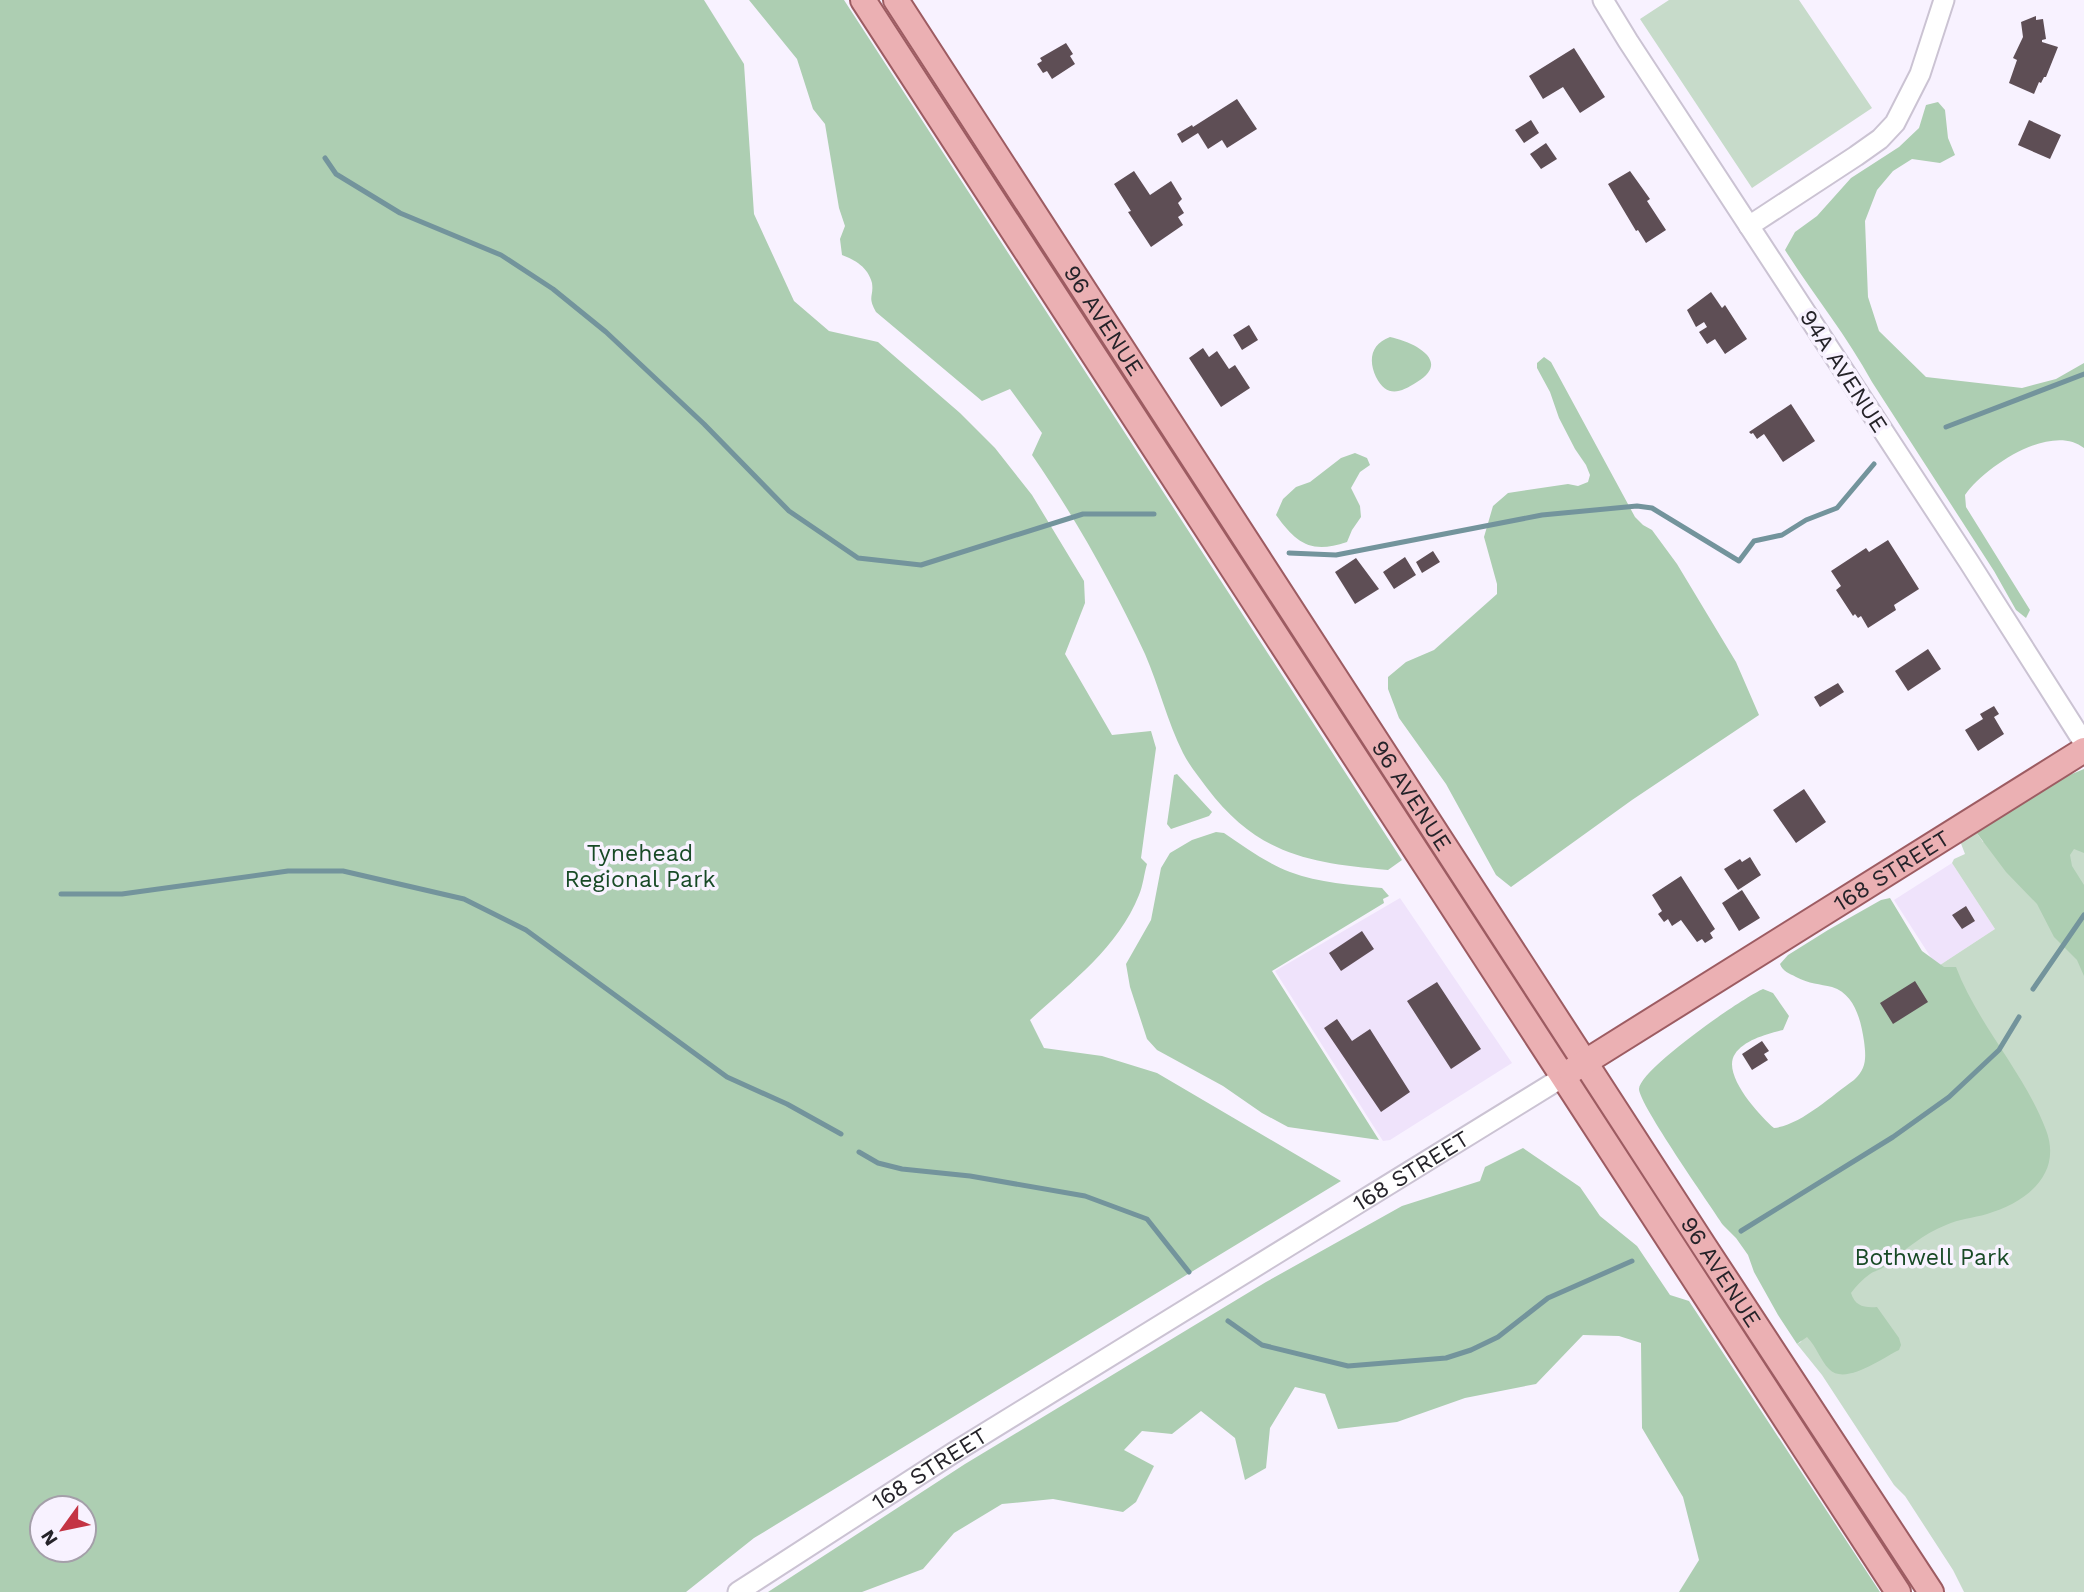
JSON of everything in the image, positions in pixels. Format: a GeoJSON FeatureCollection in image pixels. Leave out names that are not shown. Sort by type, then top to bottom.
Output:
{"type":"FeatureCollection","features":[{"type":"Feature","properties":{"kind":"main road","name":"96 AVENUE"},"geometry":{"type":"LineString","coordinates":[[863,0],[1898,1592]]}},
{"type":"Feature","properties":{"kind":"main road","name":"96 AVENUE"},"geometry":{"type":"LineString","coordinates":[[895,0],[1931,1592]]}},
{"type":"Feature","properties":{"kind":"main road","name":"168 STREET"},"geometry":{"type":"LineString","coordinates":[[1563,1077],[2084,750]]}},
{"type":"Feature","properties":{"kind":"street","name":"94A AVENUE"},"geometry":{"type":"LineString","coordinates":[[1603,0],[2084,743]]}},
{"type":"Feature","properties":{"kind":"street"},"geometry":{"type":"LineString","coordinates":[[1749,226],[1856,156],[1880,139],[1895,123],[1920,74],[1944,0]]}},
{"type":"Feature","properties":{"kind":"street","name":"168 STREET"},"geometry":{"type":"LineString","coordinates":[[738,1592],[953,1453],[1563,1077]]}},
{"type":"Feature","properties":{"kind":"shaded area"},"geometry":{"type":"Polygon","coordinates":[[[1952,863],[1995,929],[1937,967],[1894,900],[1952,863]]]}},
{"type":"Feature","properties":{"kind":"shaded area"},"geometry":{"type":"Polygon","coordinates":[[[1400,898],[1512,1063],[1390,1140],[1383,1141],[1275,971],[1400,898]]]}},
{"type":"Feature","properties":{"kind":"green space","name":"Tynehead Regional Park"},"geometry":{"type":"Polygon","coordinates":[[[0,0],[704,0],[744,64],[754,214],[794,301],[829,331],[878,342],[960,413],[995,448],[1032,495],[1084,581],[1085,603],[1065,654],[1112,735],[1151,731],[1156,748],[1141,858],[1147,864],[1140,891],[1130,914],[1106,948],[1030,1020],[1044,1048],[1102,1056],[1157,1073],[1341,1181],[754,1538],[686,1592],[0,1592],[0,0]]]}},
{"type":"Feature","properties":{"kind":"green space"},"geometry":{"type":"Polygon","coordinates":[[[749,0],[844,0],[1402,860],[1388,870],[1334,864],[1287,852],[1246,828],[1207,788],[1183,753],[1145,654],[1107,577],[1032,455],[1042,433],[1010,389],[982,401],[876,312],[871,299],[872,283],[867,273],[856,262],[842,255],[840,239],[845,226],[839,208],[825,124],[813,109],[797,59],[749,0]]]}},
{"type":"Feature","properties":{"kind":"green space"},"geometry":{"type":"Polygon","coordinates":[[[1669,0],[1799,0],[1872,108],[1752,188],[1640,19],[1669,0]]]}},
{"type":"Feature","properties":{"kind":"green space"},"geometry":{"type":"Polygon","coordinates":[[[1938,102],[1945,110],[1948,138],[1955,155],[1940,163],[1912,159],[1893,171],[1877,190],[1865,221],[1868,297],[1879,331],[1926,377],[2022,388],[2056,379],[2084,363],[2084,448],[2070,441],[2054,440],[2037,444],[2020,451],[1987,472],[1965,495],[1966,507],[2030,610],[2026,618],[2016,610],[1852,348],[1785,250],[1795,232],[1817,216],[1851,178],[1899,147],[1919,128],[1926,105],[1938,102]]]}},
{"type":"Feature","properties":{"kind":"green space"},"geometry":{"type":"Polygon","coordinates":[[[1390,337],[1418,348],[1430,360],[1431,367],[1427,374],[1399,391],[1389,391],[1380,384],[1372,365],[1375,348],[1390,337]]]}},
{"type":"Feature","properties":{"kind":"green space"},"geometry":{"type":"Polygon","coordinates":[[[1544,357],[1551,362],[1635,517],[1652,530],[1677,564],[1736,662],[1759,715],[1632,800],[1511,887],[1496,875],[1446,784],[1399,718],[1388,689],[1388,677],[1406,662],[1434,650],[1497,594],[1497,584],[1484,537],[1493,506],[1508,493],[1568,484],[1578,486],[1588,482],[1590,475],[1586,465],[1559,418],[1550,392],[1537,368],[1537,363],[1544,357]]]}},
{"type":"Feature","properties":{"kind":"green space"},"geometry":{"type":"Polygon","coordinates":[[[1355,453],[1367,458],[1370,465],[1360,472],[1351,488],[1360,506],[1361,517],[1347,542],[1324,547],[1306,544],[1291,533],[1276,515],[1283,499],[1296,487],[1310,482],[1341,458],[1355,453]]]}},
{"type":"Feature","properties":{"kind":"green space"},"geometry":{"type":"Polygon","coordinates":[[[2084,769],[2084,853],[2074,849],[2070,855],[2072,866],[2084,885],[2084,976],[2077,960],[2054,937],[2037,904],[2006,872],[1976,832],[2067,776],[2084,769]]]}},
{"type":"Feature","properties":{"kind":"green space"},"geometry":{"type":"Polygon","coordinates":[[[1177,774],[1212,812],[1209,816],[1171,829],[1167,824],[1174,775],[1177,774]]]}},
{"type":"Feature","properties":{"kind":"green space","name":"Bothwell Park"},"geometry":{"type":"Polygon","coordinates":[[[2084,779],[2084,1592],[1964,1592],[1953,1570],[1905,1496],[1894,1485],[1822,1375],[1797,1344],[1801,1342],[1937,967],[1995,929],[1952,863],[1954,859],[1965,854],[1960,841],[1976,832],[1983,842],[2084,779]]]}},
{"type":"Feature","properties":{"kind":"green space"},"geometry":{"type":"Polygon","coordinates":[[[1216,832],[1224,833],[1290,872],[1347,885],[1382,888],[1389,896],[1383,899],[1384,903],[1272,971],[1379,1140],[1288,1127],[1223,1086],[1157,1050],[1147,1039],[1130,987],[1126,964],[1151,920],[1161,868],[1170,853],[1192,840],[1216,832]]]}},
{"type":"Feature","properties":{"kind":"green space"},"geometry":{"type":"Polygon","coordinates":[[[1890,898],[1922,951],[1944,967],[1956,967],[1976,1009],[2037,1109],[2050,1146],[2049,1161],[2037,1185],[2015,1203],[1987,1214],[1956,1221],[1929,1233],[1857,1285],[1851,1293],[1855,1301],[1864,1306],[1877,1307],[1901,1345],[1899,1350],[1874,1364],[1854,1373],[1844,1374],[1829,1369],[1807,1337],[1797,1344],[1754,1272],[1748,1255],[1723,1225],[1676,1155],[1650,1114],[1639,1089],[1644,1079],[1673,1051],[1715,1019],[1763,989],[1773,993],[1789,1016],[1783,1030],[1756,1038],[1744,1045],[1735,1054],[1732,1062],[1737,1083],[1744,1094],[1774,1128],[1795,1121],[1815,1109],[1854,1080],[1865,1062],[1864,1041],[1856,1009],[1840,991],[1801,979],[1785,971],[1780,964],[1788,955],[1828,930],[1881,900],[1890,898]]]}},
{"type":"Feature","properties":{"kind":"green space"},"geometry":{"type":"Polygon","coordinates":[[[1523,1148],[1580,1187],[1600,1216],[1637,1246],[1670,1295],[1689,1301],[1880,1592],[1679,1592],[1699,1560],[1683,1497],[1642,1428],[1641,1343],[1619,1336],[1583,1335],[1536,1384],[1465,1398],[1397,1422],[1338,1429],[1325,1394],[1295,1387],[1270,1428],[1266,1468],[1245,1480],[1235,1438],[1201,1411],[1172,1434],[1142,1431],[1124,1450],[1154,1466],[1136,1502],[1123,1512],[1053,1499],[1002,1504],[954,1533],[923,1569],[862,1592],[768,1592],[965,1464],[1266,1282],[1402,1206],[1480,1181],[1485,1167],[1523,1148]]]}},
{"type":"Feature","properties":{"kind":"building"},"geometry":{"type":"Polygon","coordinates":[[[2036,16],[2036,20],[2043,19],[2046,39],[2042,42],[2058,47],[2046,77],[2039,82],[2034,94],[2009,83],[2017,60],[2013,58],[2023,37],[2021,22],[2036,16]]]}},
{"type":"Feature","properties":{"kind":"building"},"geometry":{"type":"Polygon","coordinates":[[[1066,43],[1073,54],[1070,56],[1075,64],[1052,79],[1047,71],[1043,73],[1037,64],[1042,61],[1040,58],[1066,43]]]}},
{"type":"Feature","properties":{"kind":"building"},"geometry":{"type":"Polygon","coordinates":[[[1574,48],[1605,97],[1580,113],[1563,87],[1543,99],[1529,76],[1574,48]]]}},
{"type":"Feature","properties":{"kind":"building"},"geometry":{"type":"Polygon","coordinates":[[[1237,99],[1257,129],[1227,148],[1222,140],[1208,149],[1198,133],[1182,143],[1177,134],[1237,99]]]}},
{"type":"Feature","properties":{"kind":"building"},"geometry":{"type":"Polygon","coordinates":[[[1531,120],[1539,133],[1524,143],[1515,130],[1531,120]]]}},
{"type":"Feature","properties":{"kind":"building"},"geometry":{"type":"Polygon","coordinates":[[[2029,120],[2061,135],[2050,159],[2018,145],[2029,120]]]}},
{"type":"Feature","properties":{"kind":"building"},"geometry":{"type":"Polygon","coordinates":[[[1546,143],[1557,159],[1541,169],[1530,154],[1546,143]]]}},
{"type":"Feature","properties":{"kind":"building"},"geometry":{"type":"Polygon","coordinates":[[[1134,171],[1150,195],[1171,181],[1182,199],[1178,203],[1184,213],[1178,217],[1183,225],[1151,247],[1128,212],[1131,211],[1114,184],[1134,171]]]}},
{"type":"Feature","properties":{"kind":"building"},"geometry":{"type":"Polygon","coordinates":[[[1630,171],[1650,199],[1647,201],[1666,230],[1646,243],[1608,184],[1630,171]]]}},
{"type":"Feature","properties":{"kind":"building"},"geometry":{"type":"Polygon","coordinates":[[[1711,292],[1722,308],[1725,305],[1747,339],[1725,354],[1715,339],[1707,344],[1699,332],[1707,327],[1704,322],[1696,327],[1687,310],[1711,292]]]}},
{"type":"Feature","properties":{"kind":"building"},"geometry":{"type":"Polygon","coordinates":[[[1249,325],[1258,340],[1242,350],[1233,335],[1249,325]]]}},
{"type":"Feature","properties":{"kind":"building"},"geometry":{"type":"Polygon","coordinates":[[[1203,348],[1209,357],[1217,351],[1229,369],[1235,365],[1250,388],[1221,407],[1189,358],[1203,348]]]}},
{"type":"Feature","properties":{"kind":"building"},"geometry":{"type":"Polygon","coordinates":[[[1791,404],[1815,441],[1783,462],[1764,434],[1757,439],[1749,432],[1791,404]]]}},
{"type":"Feature","properties":{"kind":"building"},"geometry":{"type":"Polygon","coordinates":[[[1888,540],[1919,589],[1894,605],[1896,610],[1868,628],[1861,616],[1853,616],[1836,590],[1841,586],[1831,571],[1866,548],[1869,552],[1888,540]]]}},
{"type":"Feature","properties":{"kind":"building"},"geometry":{"type":"Polygon","coordinates":[[[1433,551],[1440,562],[1422,573],[1416,562],[1433,551]]]}},
{"type":"Feature","properties":{"kind":"building"},"geometry":{"type":"Polygon","coordinates":[[[1405,557],[1416,575],[1394,589],[1383,572],[1405,557]]]}},
{"type":"Feature","properties":{"kind":"building"},"geometry":{"type":"Polygon","coordinates":[[[1356,558],[1379,589],[1355,604],[1335,572],[1356,558]]]}},
{"type":"Feature","properties":{"kind":"building"},"geometry":{"type":"Polygon","coordinates":[[[1928,649],[1941,669],[1908,691],[1895,671],[1928,649]]]}},
{"type":"Feature","properties":{"kind":"building"},"geometry":{"type":"Polygon","coordinates":[[[1838,683],[1844,692],[1820,707],[1814,697],[1838,683]]]}},
{"type":"Feature","properties":{"kind":"building"},"geometry":{"type":"Polygon","coordinates":[[[1994,706],[1999,714],[1994,717],[2004,734],[1978,751],[1965,730],[1983,719],[1980,714],[1994,706]]]}},
{"type":"Feature","properties":{"kind":"building"},"geometry":{"type":"Polygon","coordinates":[[[1804,789],[1826,822],[1796,843],[1773,810],[1804,789]]]}},
{"type":"Feature","properties":{"kind":"building"},"geometry":{"type":"Polygon","coordinates":[[[1750,857],[1761,875],[1738,890],[1724,869],[1740,859],[1742,862],[1750,857]]]}},
{"type":"Feature","properties":{"kind":"building"},"geometry":{"type":"Polygon","coordinates":[[[1681,876],[1715,929],[1710,933],[1713,938],[1705,943],[1702,939],[1697,942],[1681,920],[1672,926],[1668,919],[1664,922],[1658,914],[1662,911],[1652,895],[1681,876]]]}},
{"type":"Feature","properties":{"kind":"building"},"geometry":{"type":"Polygon","coordinates":[[[1742,890],[1760,918],[1739,931],[1722,903],[1742,890]]]}},
{"type":"Feature","properties":{"kind":"building"},"geometry":{"type":"Polygon","coordinates":[[[1966,906],[1975,921],[1962,929],[1952,915],[1966,906]]]}},
{"type":"Feature","properties":{"kind":"building"},"geometry":{"type":"Polygon","coordinates":[[[1362,931],[1374,949],[1341,971],[1329,953],[1362,931]]]}},
{"type":"Feature","properties":{"kind":"building"},"geometry":{"type":"Polygon","coordinates":[[[1915,981],[1928,1002],[1893,1024],[1880,1003],[1915,981]]]}},
{"type":"Feature","properties":{"kind":"building"},"geometry":{"type":"Polygon","coordinates":[[[1437,982],[1481,1049],[1451,1069],[1407,1001],[1437,982]]]}},
{"type":"Feature","properties":{"kind":"building"},"geometry":{"type":"Polygon","coordinates":[[[1337,1019],[1352,1041],[1370,1029],[1410,1092],[1381,1112],[1324,1028],[1337,1019]]]}},
{"type":"Feature","properties":{"kind":"building"},"geometry":{"type":"Polygon","coordinates":[[[1762,1041],[1769,1051],[1764,1054],[1768,1060],[1752,1070],[1742,1054],[1762,1041]]]}},
{"type":"Feature","properties":{"kind":"waterway"},"geometry":{"type":"LineString","coordinates":[[325,158],[336,174],[400,213],[501,255],[553,289],[606,332],[704,424],[789,511],[858,558],[921,565],[1083,514],[1154,514]]}},
{"type":"Feature","properties":{"kind":"waterway"},"geometry":{"type":"LineString","coordinates":[[1946,427],[2084,374]]}},
{"type":"Feature","properties":{"kind":"waterway"},"geometry":{"type":"LineString","coordinates":[[1289,553],[1336,555],[1542,515],[1637,506],[1652,508],[1739,561],[1754,541],[1782,535],[1806,520],[1837,508],[1874,464]]}},
{"type":"Feature","properties":{"kind":"waterway"},"geometry":{"type":"LineString","coordinates":[[61,894],[122,894],[288,871],[343,871],[464,899],[526,930],[727,1077],[787,1104],[841,1134]]}},
{"type":"Feature","properties":{"kind":"waterway"},"geometry":{"type":"LineString","coordinates":[[2033,989],[2084,915]]}},
{"type":"Feature","properties":{"kind":"waterway"},"geometry":{"type":"LineString","coordinates":[[1741,1231],[1893,1137],[1949,1097],[1999,1050],[2019,1017]]}},
{"type":"Feature","properties":{"kind":"waterway"},"geometry":{"type":"LineString","coordinates":[[859,1152],[878,1163],[902,1169],[970,1176],[1085,1196],[1147,1219],[1189,1272]]}},
{"type":"Feature","properties":{"kind":"waterway"},"geometry":{"type":"LineString","coordinates":[[1228,1321],[1262,1345],[1348,1366],[1446,1358],[1498,1337],[1548,1298],[1632,1261]]}}]}
